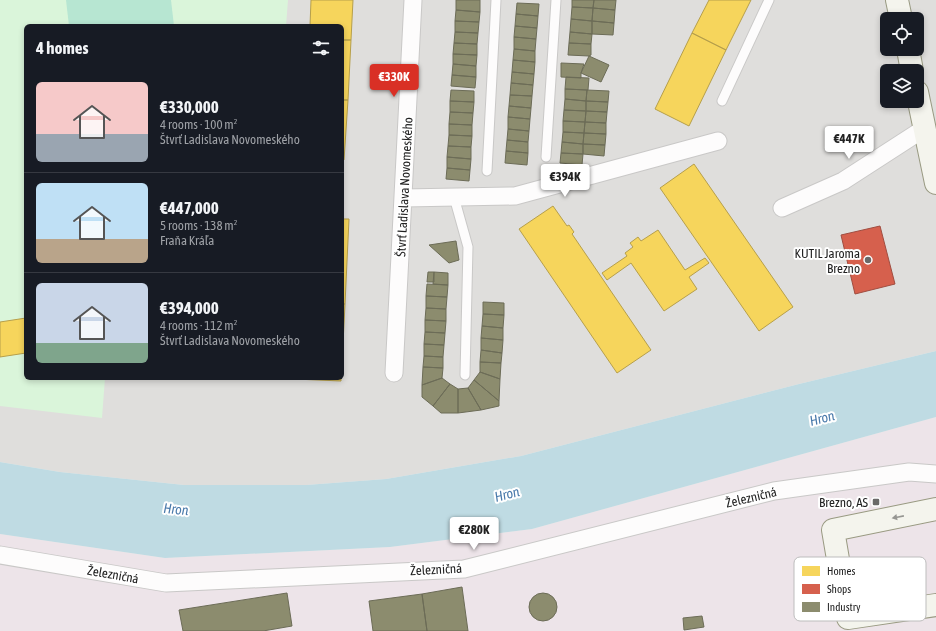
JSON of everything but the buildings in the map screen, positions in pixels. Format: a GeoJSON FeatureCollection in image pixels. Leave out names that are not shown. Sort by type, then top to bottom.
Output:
{"type":"FeatureCollection","features":[{"type":"Feature","properties":{"kind":"street","name":"Štvrť Ladislava Novomeského"},"geometry":{"type":"LineString","coordinates":[[394,373],[413,0]]}},
{"type":"Feature","properties":{"kind":"street"},"geometry":{"type":"LineString","coordinates":[[897,0],[900,12]]}},
{"type":"Feature","properties":{"kind":"street"},"geometry":{"type":"LineString","coordinates":[[921,108],[936,183]]}},
{"type":"Feature","properties":{"kind":"street"},"geometry":{"type":"LineString","coordinates":[[782,208],[843,181],[925,128]]}},
{"type":"Feature","properties":{"kind":"street"},"geometry":{"type":"LineString","coordinates":[[404,198],[515,196],[718,141]]}},
{"type":"Feature","properties":{"kind":"street","name":"Železničná"},"geometry":{"type":"LineString","coordinates":[[0,555],[166,583],[464,568],[774,491],[910,472],[936,474]]}},
{"type":"Feature","properties":{"kind":"street"},"geometry":{"type":"LineString","coordinates":[[838,557],[833,530],[936,509]]}},
{"type":"Feature","properties":{"kind":"street"},"geometry":{"type":"LineString","coordinates":[[926,606],[936,605]]}},
{"type":"Feature","properties":{"kind":"lane"},"geometry":{"type":"LineString","coordinates":[[487,171],[496,0]]}},
{"type":"Feature","properties":{"kind":"lane"},"geometry":{"type":"LineString","coordinates":[[546,157],[556,0]]}},
{"type":"Feature","properties":{"kind":"lane"},"geometry":{"type":"LineString","coordinates":[[722,102],[769,0]]}},
{"type":"Feature","properties":{"kind":"lane"},"geometry":{"type":"LineString","coordinates":[[454,197],[468,247],[465,375]]}},
{"type":"Feature","properties":{"kind":"shaded area"},"geometry":{"type":"Polygon","coordinates":[[[0,0],[936,0],[936,351],[799,384],[521,456],[386,479],[306,485],[184,485],[60,472],[0,462],[0,0]]]}},
{"type":"Feature","properties":{"kind":"shaded area"},"geometry":{"type":"Polygon","coordinates":[[[936,417],[936,631],[0,631],[0,534],[165,558],[390,547],[532,529],[936,417]]]}},
{"type":"Feature","properties":{"kind":"green space"},"geometry":{"type":"Polygon","coordinates":[[[0,0],[288,0],[286,24],[24,24],[24,380],[105,380],[102,418],[0,406],[0,0]]]}},
{"type":"Feature","properties":{"kind":"green space"},"geometry":{"type":"Polygon","coordinates":[[[66,0],[171,0],[174,24],[69,24],[66,0]]]}},
{"type":"Feature","properties":{"kind":"water","name":"Hron"},"geometry":{"type":"Polygon","coordinates":[[[936,351],[936,417],[532,529],[390,547],[165,558],[0,534],[0,462],[60,472],[184,485],[306,485],[386,479],[521,456],[799,384],[936,351]]]}},
{"type":"Feature","properties":{"kind":"place","name":"KUTIL Jaroma Brezno"},"geometry":{"type":"Point","coordinates":[868,260]}},
{"type":"Feature","properties":{"kind":"place","name":"Brezno, AS"},"geometry":{"type":"Point","coordinates":[876,502]}}]}
